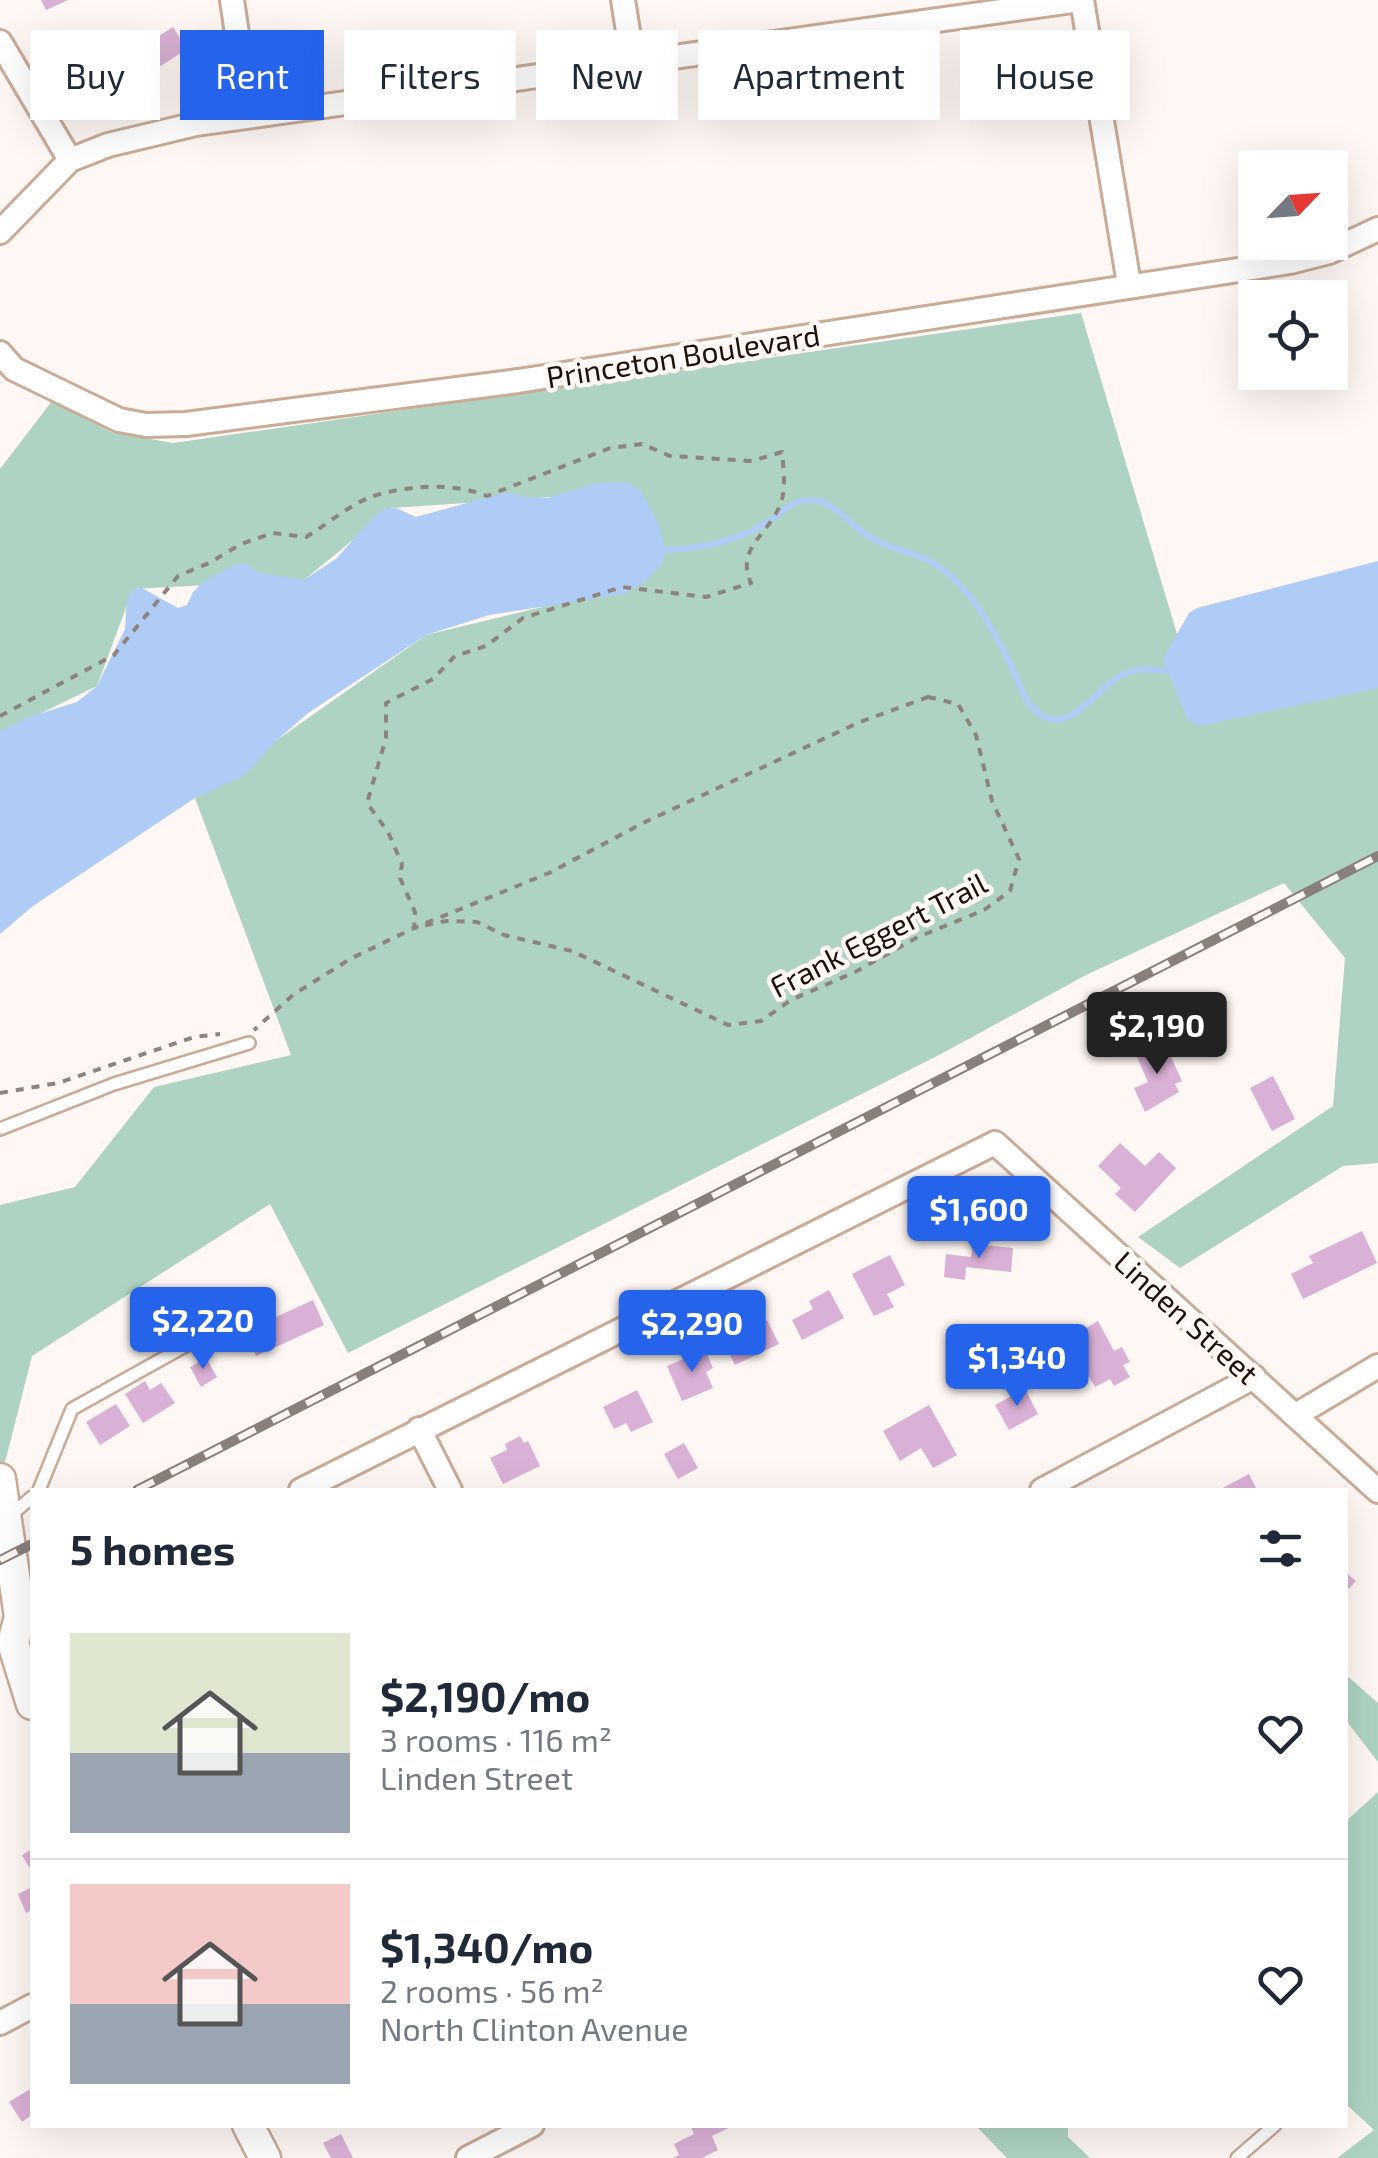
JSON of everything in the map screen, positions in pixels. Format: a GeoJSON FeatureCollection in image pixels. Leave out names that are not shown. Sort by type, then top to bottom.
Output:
{"type":"FeatureCollection","features":[{"type":"Feature","properties":{"kind":"street"},"geometry":{"type":"LineString","coordinates":[[232,0],[236,30]]}},
{"type":"Feature","properties":{"kind":"street"},"geometry":{"type":"LineString","coordinates":[[623,0],[628,30]]}},
{"type":"Feature","properties":{"kind":"street"},"geometry":{"type":"LineString","coordinates":[[678,56],[1081,0],[1129,284]]}},
{"type":"Feature","properties":{"kind":"street"},"geometry":{"type":"LineString","coordinates":[[0,42],[70,160]]}},
{"type":"Feature","properties":{"kind":"street"},"geometry":{"type":"LineString","coordinates":[[324,105],[536,75]]}},
{"type":"Feature","properties":{"kind":"street"},"geometry":{"type":"LineString","coordinates":[[0,232],[70,160],[108,145],[220,120]]}},
{"type":"Feature","properties":{"kind":"street","name":"Princeton Boulevard"},"geometry":{"type":"LineString","coordinates":[[0,352],[14,369],[119,420],[146,425],[186,424],[518,381],[1290,262],[1329,252],[1378,229]]}},
{"type":"Feature","properties":{"kind":"street","name":"Linden Street"},"geometry":{"type":"LineString","coordinates":[[419,1429],[995,1144],[1378,1491]]}},
{"type":"Feature","properties":{"kind":"street"},"geometry":{"type":"LineString","coordinates":[[1296,1415],[1378,1366]]}},
{"type":"Feature","properties":{"kind":"street"},"geometry":{"type":"LineString","coordinates":[[1046,1488],[1254,1377]]}},
{"type":"Feature","properties":{"kind":"street"},"geometry":{"type":"LineString","coordinates":[[304,1488],[419,1429],[449,1488]]}},
{"type":"Feature","properties":{"kind":"street"},"geometry":{"type":"LineString","coordinates":[[0,1479],[30,1689]]}},
{"type":"Feature","properties":{"kind":"street"},"geometry":{"type":"LineString","coordinates":[[0,2023],[30,2007]]}},
{"type":"Feature","properties":{"kind":"street"},"geometry":{"type":"LineString","coordinates":[[250,2128],[266,2158]]}},
{"type":"Feature","properties":{"kind":"street"},"geometry":{"type":"LineString","coordinates":[[468,2158],[526,2128]]}},
{"type":"Feature","properties":{"kind":"lane"},"geometry":{"type":"LineString","coordinates":[[0,1129],[114,1084],[249,1043]]}},
{"type":"Feature","properties":{"kind":"lane"},"geometry":{"type":"LineString","coordinates":[[41,1488],[72,1408],[257,1306]]}},
{"type":"Feature","properties":{"kind":"lane"},"geometry":{"type":"LineString","coordinates":[[6,1519],[30,1499]]}},
{"type":"Feature","properties":{"kind":"lane"},"geometry":{"type":"LineString","coordinates":[[1237,2158],[1272,2128]]}},
{"type":"Feature","properties":{"kind":"path"},"geometry":{"type":"LineString","coordinates":[[0,716],[114,655],[178,576],[241,544],[274,533],[306,538],[366,499],[398,490],[436,488],[470,489],[487,496],[517,482],[550,474],[577,458],[642,444],[670,456],[705,460],[752,461],[782,452],[782,501],[748,554],[745,568],[752,582],[706,597],[622,587],[523,618],[486,646],[455,656],[433,680],[386,703],[386,738],[367,803],[388,832],[402,864],[400,878],[415,912],[414,928]]}},
{"type":"Feature","properties":{"kind":"path","name":"Frank Eggert Trail"},"geometry":{"type":"LineString","coordinates":[[240,1032],[256,1030],[293,995],[350,960],[414,928],[550,873],[645,822],[860,722],[928,697],[958,704],[976,735],[992,801],[1019,860],[1010,892],[984,910],[918,937],[855,972],[791,1000],[761,1021],[728,1025],[572,951],[504,935],[477,922],[414,928]]}},
{"type":"Feature","properties":{"kind":"path"},"geometry":{"type":"LineString","coordinates":[[0,1093],[58,1083],[194,1037],[225,1033]]}},
{"type":"Feature","properties":{"kind":"green space"},"geometry":{"type":"Polygon","coordinates":[[[1081,313],[1183,654],[1378,647],[1378,1163],[1343,1166],[1180,1268],[1138,1237],[1333,1106],[1345,958],[1284,883],[1086,975],[941,1054],[348,1353],[270,1204],[32,1356],[0,1482],[0,1205],[75,1187],[154,1087],[291,1055],[195,798],[426,635],[645,582],[641,491],[392,508],[304,580],[133,589],[97,686],[0,733],[0,469],[52,401],[111,432],[173,443],[1081,313]]]}},
{"type":"Feature","properties":{"kind":"green space"},"geometry":{"type":"Polygon","coordinates":[[[1348,1677],[1378,1703],[1378,1762],[1348,1723],[1348,1677]]]}},
{"type":"Feature","properties":{"kind":"green space"},"geometry":{"type":"Polygon","coordinates":[[[1378,1792],[1378,2158],[1337,2158],[1374,2130],[1348,2106],[1348,1819],[1378,1792]]]}},
{"type":"Feature","properties":{"kind":"green space"},"geometry":{"type":"Polygon","coordinates":[[[978,2128],[1068,2128],[1068,2137],[1090,2158],[1007,2158],[978,2128]]]}},
{"type":"Feature","properties":{"kind":"water"},"geometry":{"type":"Polygon","coordinates":[[[627,482],[641,491],[660,527],[665,551],[662,564],[645,582],[624,594],[489,615],[426,635],[308,713],[244,776],[195,798],[33,906],[0,934],[0,731],[77,702],[97,686],[125,629],[127,599],[133,589],[142,588],[178,608],[187,605],[204,581],[237,564],[247,564],[259,573],[304,580],[337,558],[375,515],[386,509],[396,508],[416,517],[507,492],[548,498],[593,484],[627,482]]]}},
{"type":"Feature","properties":{"kind":"water"},"geometry":{"type":"Polygon","coordinates":[[[1378,561],[1378,688],[1199,726],[1187,718],[1163,659],[1189,613],[1378,561]]]}},
{"type":"Feature","properties":{"kind":"building"},"geometry":{"type":"Polygon","coordinates":[[[41,0],[68,0],[46,10],[41,0]]]}},
{"type":"Feature","properties":{"kind":"building"},"geometry":{"type":"Polygon","coordinates":[[[173,27],[180,38],[180,54],[160,66],[160,35],[173,27]]]}},
{"type":"Feature","properties":{"kind":"building"},"geometry":{"type":"Polygon","coordinates":[[[1164,1042],[1182,1081],[1175,1084],[1179,1092],[1145,1112],[1134,1088],[1148,1082],[1136,1055],[1164,1042]]]}},
{"type":"Feature","properties":{"kind":"building"},"geometry":{"type":"Polygon","coordinates":[[[1273,1076],[1295,1119],[1272,1131],[1250,1088],[1273,1076]]]}},
{"type":"Feature","properties":{"kind":"building"},"geometry":{"type":"Polygon","coordinates":[[[1120,1143],[1145,1166],[1159,1152],[1176,1168],[1135,1212],[1115,1194],[1121,1188],[1098,1166],[1120,1143]]]}},
{"type":"Feature","properties":{"kind":"building"},"geometry":{"type":"Polygon","coordinates":[[[1362,1231],[1377,1263],[1303,1299],[1291,1274],[1313,1263],[1309,1256],[1362,1231]]]}},
{"type":"Feature","properties":{"kind":"building"},"geometry":{"type":"Polygon","coordinates":[[[973,1244],[1013,1248],[1011,1272],[966,1267],[965,1280],[944,1277],[946,1254],[971,1257],[973,1244]]]}},
{"type":"Feature","properties":{"kind":"building"},"geometry":{"type":"Polygon","coordinates":[[[890,1255],[905,1285],[887,1294],[894,1307],[874,1316],[852,1274],[890,1255]]]}},
{"type":"Feature","properties":{"kind":"building"},"geometry":{"type":"Polygon","coordinates":[[[829,1290],[844,1318],[802,1340],[792,1320],[813,1309],[809,1301],[829,1290]]]}},
{"type":"Feature","properties":{"kind":"building"},"geometry":{"type":"Polygon","coordinates":[[[313,1300],[324,1325],[256,1356],[245,1331],[313,1300]]]}},
{"type":"Feature","properties":{"kind":"building"},"geometry":{"type":"Polygon","coordinates":[[[767,1320],[779,1344],[735,1365],[723,1341],[767,1320]]]}},
{"type":"Feature","properties":{"kind":"building"},"geometry":{"type":"Polygon","coordinates":[[[1098,1321],[1114,1351],[1122,1347],[1130,1362],[1123,1365],[1130,1377],[1114,1386],[1110,1379],[1095,1387],[1073,1348],[1084,1342],[1079,1332],[1098,1321]]]}},
{"type":"Feature","properties":{"kind":"building"},"geometry":{"type":"Polygon","coordinates":[[[705,1350],[713,1368],[706,1372],[713,1388],[682,1401],[667,1366],[705,1350]]]}},
{"type":"Feature","properties":{"kind":"building"},"geometry":{"type":"Polygon","coordinates":[[[206,1358],[217,1377],[201,1387],[190,1367],[206,1358]]]}},
{"type":"Feature","properties":{"kind":"building"},"geometry":{"type":"Polygon","coordinates":[[[145,1381],[150,1390],[161,1383],[175,1403],[143,1423],[125,1394],[145,1381]]]}},
{"type":"Feature","properties":{"kind":"building"},"geometry":{"type":"Polygon","coordinates":[[[1025,1389],[1038,1414],[1009,1430],[995,1405],[1025,1389]]]}},
{"type":"Feature","properties":{"kind":"building"},"geometry":{"type":"Polygon","coordinates":[[[637,1390],[653,1422],[631,1432],[626,1423],[614,1429],[603,1407],[637,1390]]]}},
{"type":"Feature","properties":{"kind":"building"},"geometry":{"type":"Polygon","coordinates":[[[116,1404],[130,1426],[100,1445],[86,1422],[116,1404]]]}},
{"type":"Feature","properties":{"kind":"building"},"geometry":{"type":"Polygon","coordinates":[[[929,1405],[957,1455],[933,1468],[921,1448],[900,1461],[883,1431],[929,1405]]]}},
{"type":"Feature","properties":{"kind":"building"},"geometry":{"type":"Polygon","coordinates":[[[520,1436],[524,1443],[528,1441],[540,1466],[503,1484],[490,1458],[507,1450],[505,1444],[520,1436]]]}},
{"type":"Feature","properties":{"kind":"building"},"geometry":{"type":"Polygon","coordinates":[[[684,1443],[698,1468],[678,1479],[664,1454],[684,1443]]]}},
{"type":"Feature","properties":{"kind":"building"},"geometry":{"type":"Polygon","coordinates":[[[1249,1474],[1256,1488],[1223,1488],[1249,1474]]]}},
{"type":"Feature","properties":{"kind":"building"},"geometry":{"type":"Polygon","coordinates":[[[30,1850],[30,1869],[22,1855],[30,1850]]]}},
{"type":"Feature","properties":{"kind":"building"},"geometry":{"type":"Polygon","coordinates":[[[30,1888],[30,1911],[26,1913],[18,1894],[30,1888]]]}},
{"type":"Feature","properties":{"kind":"building"},"geometry":{"type":"Polygon","coordinates":[[[30,2089],[30,2116],[22,2122],[9,2102],[30,2089]]]}},
{"type":"Feature","properties":{"kind":"building"},"geometry":{"type":"Polygon","coordinates":[[[691,2128],[729,2128],[712,2136],[718,2150],[702,2158],[673,2158],[679,2155],[674,2144],[694,2134],[691,2128]]]}},
{"type":"Feature","properties":{"kind":"building"},"geometry":{"type":"Polygon","coordinates":[[[341,2134],[353,2158],[331,2158],[323,2143],[341,2134]]]}},
{"type":"Feature","properties":{"kind":"waterway"},"geometry":{"type":"LineString","coordinates":[[659,550],[730,539],[756,528],[796,502],[822,502],[873,539],[930,561],[961,586],[987,621],[1025,698],[1039,713],[1053,719],[1065,718],[1127,673],[1174,672]]}},
{"type":"Feature","properties":{"kind":"railway"},"geometry":{"type":"LineString","coordinates":[[141,1488],[1378,856]]}},
{"type":"Feature","properties":{"kind":"railway"},"geometry":{"type":"LineString","coordinates":[[0,1560],[30,1545]]}}]}
